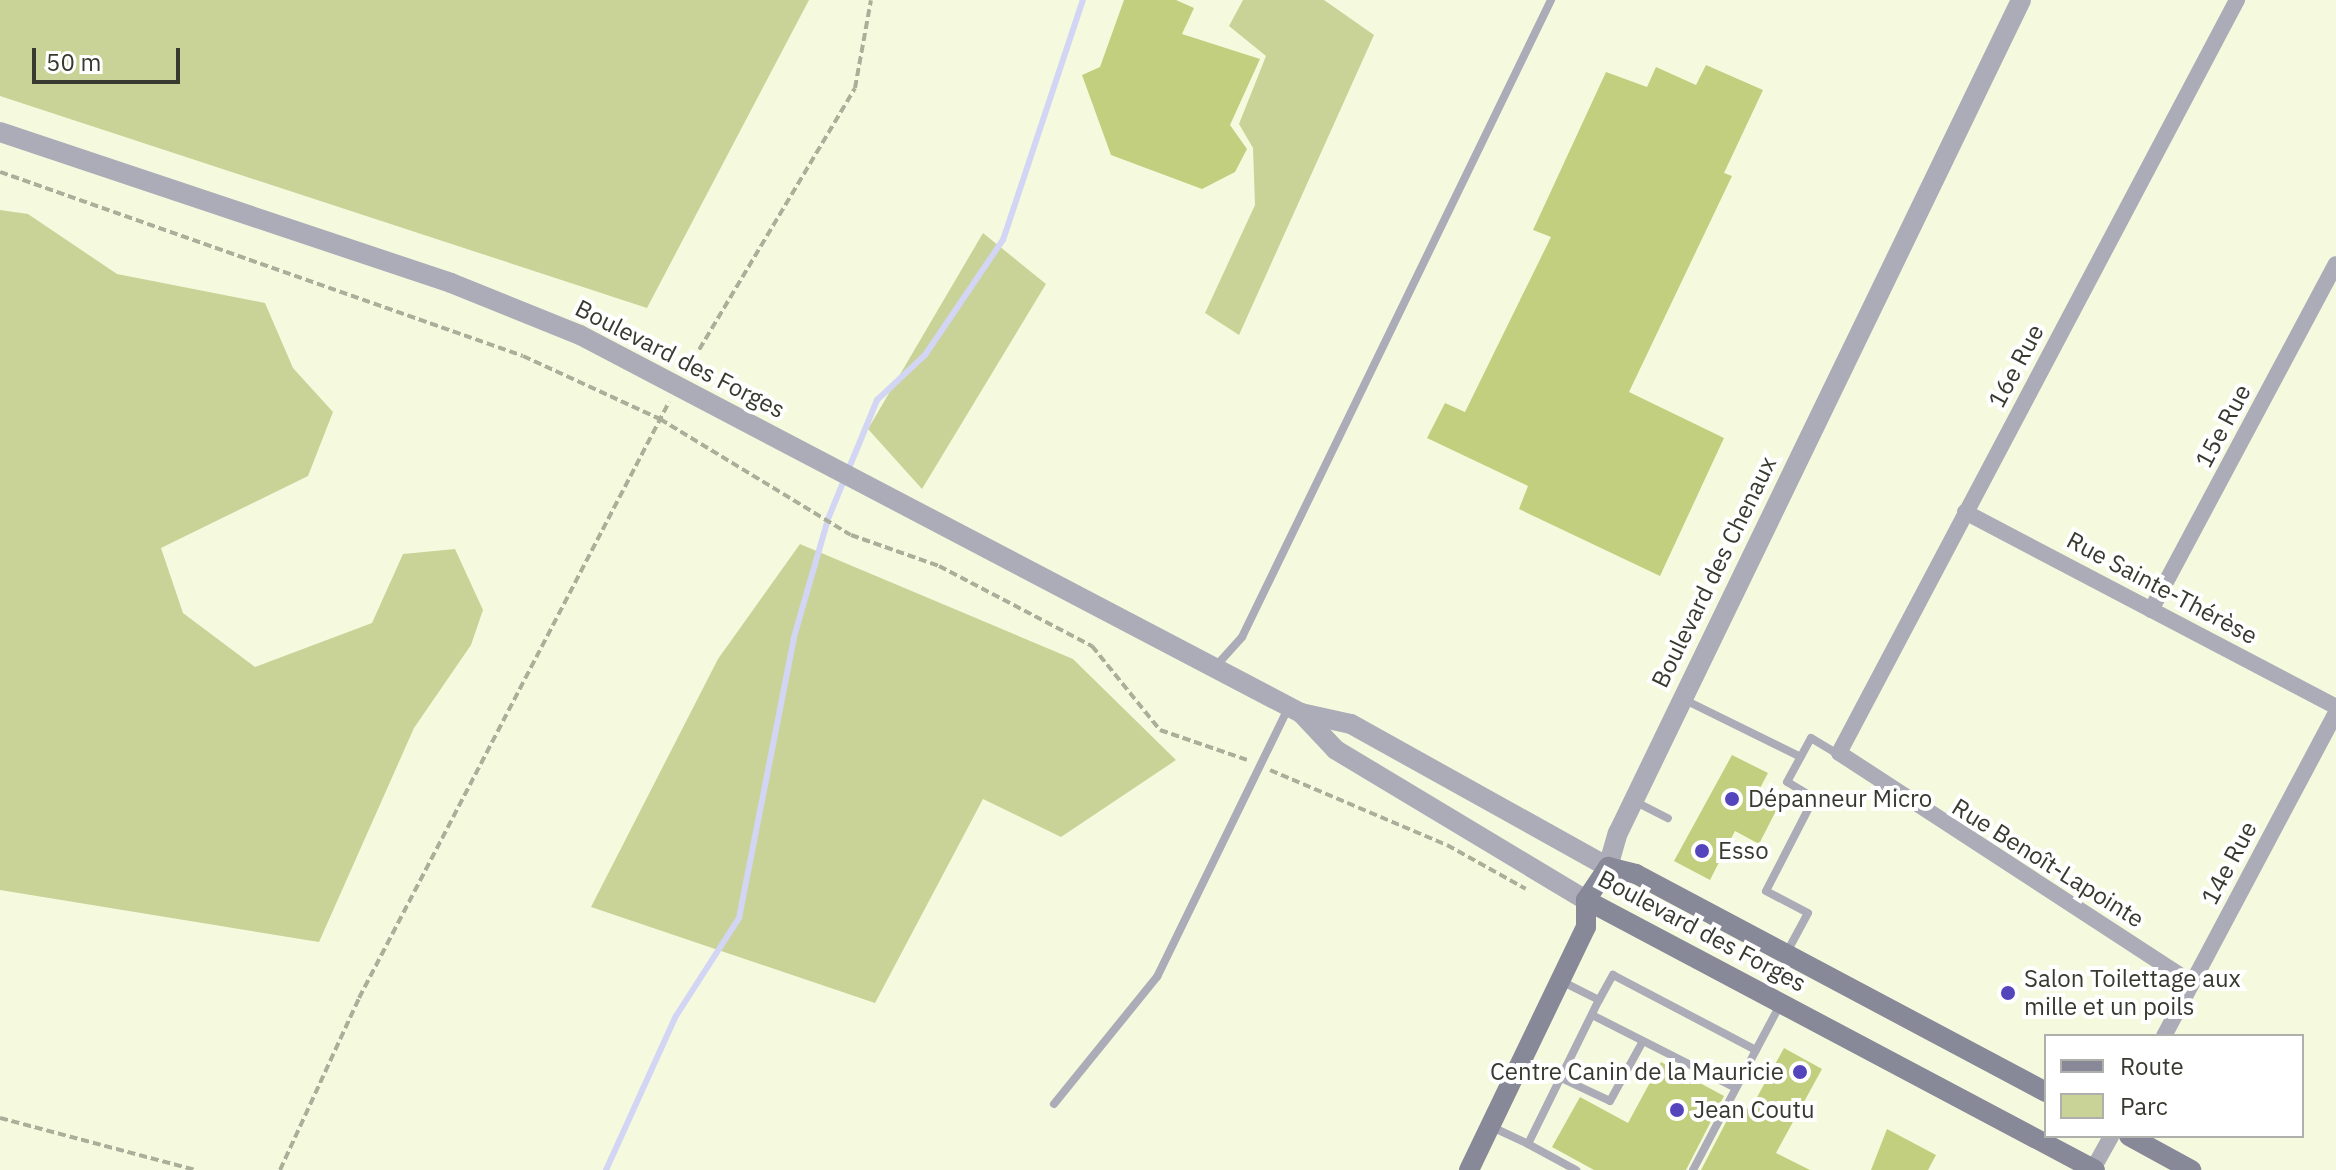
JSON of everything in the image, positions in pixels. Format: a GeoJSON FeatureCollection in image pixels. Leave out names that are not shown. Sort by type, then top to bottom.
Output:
{"type":"FeatureCollection","features":[{"type":"Feature","properties":{"kind":"main road","name":"Boulevard des Chenaux"},"geometry":{"type":"LineString","coordinates":[[1469,1170],[1586,927],[1586,900],[1608,867]]}},
{"type":"Feature","properties":{"kind":"main road","name":"Boulevard des Forges"},"geometry":{"type":"LineString","coordinates":[[1608,867],[1636,874],[2044,1091]]}},
{"type":"Feature","properties":{"kind":"main road","name":"Boulevard des Forges"},"geometry":{"type":"LineString","coordinates":[[1586,900],[2094,1170]]}},
{"type":"Feature","properties":{"kind":"main road"},"geometry":{"type":"LineString","coordinates":[[2133,1138],[2191,1170]]}},
{"type":"Feature","properties":{"kind":"street","name":"Boulevard des Chenaux"},"geometry":{"type":"LineString","coordinates":[[1608,867],[1633,800],[2021,0]]}},
{"type":"Feature","properties":{"kind":"street","name":"16e Rue"},"geometry":{"type":"LineString","coordinates":[[1840,755],[1965,512],[2237,0]]}},
{"type":"Feature","properties":{"kind":"street","name":"Boulevard des Forges"},"geometry":{"type":"LineString","coordinates":[[0,132],[482,295],[678,386],[1295,709],[1351,724],[1608,867]]}},
{"type":"Feature","properties":{"kind":"street","name":"15e Rue"},"geometry":{"type":"LineString","coordinates":[[2151,610],[2336,264]]}},
{"type":"Feature","properties":{"kind":"street","name":"Rue Sainte-Thérèse"},"geometry":{"type":"LineString","coordinates":[[1965,512],[2336,709]]}},
{"type":"Feature","properties":{"kind":"street","name":"Boulevard des Forges"},"geometry":{"type":"LineString","coordinates":[[1295,709],[1336,750],[1586,900]]}},
{"type":"Feature","properties":{"kind":"street","name":"14e Rue"},"geometry":{"type":"LineString","coordinates":[[2165,1034],[2336,709]]}},
{"type":"Feature","properties":{"kind":"street","name":"Rue Benoît-Lapointe"},"geometry":{"type":"LineString","coordinates":[[1840,755],[2192,983]]}},
{"type":"Feature","properties":{"kind":"street"},"geometry":{"type":"LineString","coordinates":[[2094,1170],[2110,1138]]}},
{"type":"Feature","properties":{"kind":"lane"},"geometry":{"type":"LineString","coordinates":[[1215,667],[1242,637],[1551,0]]}},
{"type":"Feature","properties":{"kind":"lane"},"geometry":{"type":"LineString","coordinates":[[1682,698],[1801,757]]}},
{"type":"Feature","properties":{"kind":"lane"},"geometry":{"type":"LineString","coordinates":[[1054,1104],[1157,977],[1261,766],[1295,709]]}},
{"type":"Feature","properties":{"kind":"lane"},"geometry":{"type":"LineString","coordinates":[[1786,953],[1808,913],[1766,891],[1814,798],[1787,782],[1811,738],[1840,755]]}},
{"type":"Feature","properties":{"kind":"lane"},"geometry":{"type":"LineString","coordinates":[[1633,800],[1668,818]]}},
{"type":"Feature","properties":{"kind":"lane"},"geometry":{"type":"LineString","coordinates":[[1528,1144],[1613,975],[1756,1050]]}},
{"type":"Feature","properties":{"kind":"lane"},"geometry":{"type":"LineString","coordinates":[[1560,981],[1599,1000]]}},
{"type":"Feature","properties":{"kind":"lane"},"geometry":{"type":"LineString","coordinates":[[1693,1170],[1781,1003]]}},
{"type":"Feature","properties":{"kind":"lane"},"geometry":{"type":"LineString","coordinates":[[1592,1015],[1736,1088]]}},
{"type":"Feature","properties":{"kind":"lane"},"geometry":{"type":"LineString","coordinates":[[1561,1078],[1610,1101],[1643,1041]]}},
{"type":"Feature","properties":{"kind":"lane"},"geometry":{"type":"LineString","coordinates":[[1490,1126],[1576,1170]]}},
{"type":"Feature","properties":{"kind":"path"},"geometry":{"type":"LineString","coordinates":[[280,1170],[359,998],[660,419],[855,88],[871,0]]}},
{"type":"Feature","properties":{"kind":"path"},"geometry":{"type":"LineString","coordinates":[[0,172],[523,356],[660,419],[851,535],[939,566],[1092,646],[1160,730],[1261,766],[1447,845],[1542,898]]}},
{"type":"Feature","properties":{"kind":"path"},"geometry":{"type":"LineString","coordinates":[[0,1118],[195,1170]]}},
{"type":"Feature","properties":{"kind":"green space"},"geometry":{"type":"Polygon","coordinates":[[[0,0],[809,0],[647,308],[0,96],[0,0]]]}},
{"type":"Feature","properties":{"kind":"green space"},"geometry":{"type":"Polygon","coordinates":[[[1243,0],[1324,0],[1374,35],[1239,335],[1205,313],[1255,205],[1253,148],[1239,124],[1266,56],[1229,26],[1243,0]]]}},
{"type":"Feature","properties":{"kind":"green space"},"geometry":{"type":"Polygon","coordinates":[[[0,210],[28,214],[117,274],[265,303],[293,368],[333,412],[308,476],[161,548],[183,613],[255,667],[372,623],[403,554],[455,549],[483,610],[471,645],[414,728],[319,942],[0,890],[0,210]]]}},
{"type":"Feature","properties":{"kind":"green space"},"geometry":{"type":"Polygon","coordinates":[[[983,233],[1046,284],[922,489],[868,429],[983,233]]]}},
{"type":"Feature","properties":{"kind":"green space"},"geometry":{"type":"Polygon","coordinates":[[[800,544],[1073,659],[1176,760],[1061,837],[983,799],[875,1003],[591,907],[718,659],[800,544]]]}},
{"type":"Feature","properties":{"kind":"building"},"geometry":{"type":"Polygon","coordinates":[[[1124,0],[1176,0],[1194,8],[1182,34],[1260,59],[1230,125],[1247,149],[1235,172],[1202,189],[1111,155],[1082,75],[1100,67],[1124,0]]]}},
{"type":"Feature","properties":{"kind":"building"},"geometry":{"type":"Polygon","coordinates":[[[1706,65],[1763,90],[1724,173],[1732,176],[1629,392],[1724,438],[1660,576],[1519,509],[1528,486],[1427,438],[1445,403],[1465,412],[1551,237],[1533,230],[1606,72],[1647,87],[1656,67],[1696,85],[1706,65]]]}},
{"type":"Feature","properties":{"kind":"building"},"geometry":{"type":"Polygon","coordinates":[[[1732,755],[1768,773],[1758,792],[1780,803],[1759,844],[1735,831],[1710,880],[1674,861],[1732,755]]]}},
{"type":"Feature","properties":{"kind":"building"},"geometry":{"type":"Polygon","coordinates":[[[1784,1048],[1822,1069],[1776,1153],[1810,1170],[1701,1170],[1736,1103],[1750,1110],[1784,1048]]]}},
{"type":"Feature","properties":{"kind":"building","name":"Jean Coutu"},"geometry":{"type":"Polygon","coordinates":[[[1661,1062],[1724,1096],[1686,1170],[1594,1170],[1552,1147],[1580,1097],[1628,1123],[1661,1062]]]}},
{"type":"Feature","properties":{"kind":"building"},"geometry":{"type":"Polygon","coordinates":[[[1887,1129],[1936,1155],[1928,1170],[1871,1170],[1887,1129]]]}},
{"type":"Feature","properties":{"kind":"waterway"},"geometry":{"type":"LineString","coordinates":[[606,1170],[676,1016],[739,918],[794,637],[828,519],[877,400],[925,355],[1003,240],[1083,0]]}},
{"type":"Feature","properties":{"kind":"place","name":"Dépanneur Micro"},"geometry":{"type":"Point","coordinates":[1732,799]}},
{"type":"Feature","properties":{"kind":"place","name":"Esso"},"geometry":{"type":"Point","coordinates":[1702,851]}},
{"type":"Feature","properties":{"kind":"place","name":"Salon Toilettage aux mille et un poils"},"geometry":{"type":"Point","coordinates":[2008,993]}},
{"type":"Feature","properties":{"kind":"place","name":"Centre Canin de la Mauricie"},"geometry":{"type":"Point","coordinates":[1800,1072]}},
{"type":"Feature","properties":{"kind":"place","name":"Jean Coutu"},"geometry":{"type":"Point","coordinates":[1677,1110]}}]}
